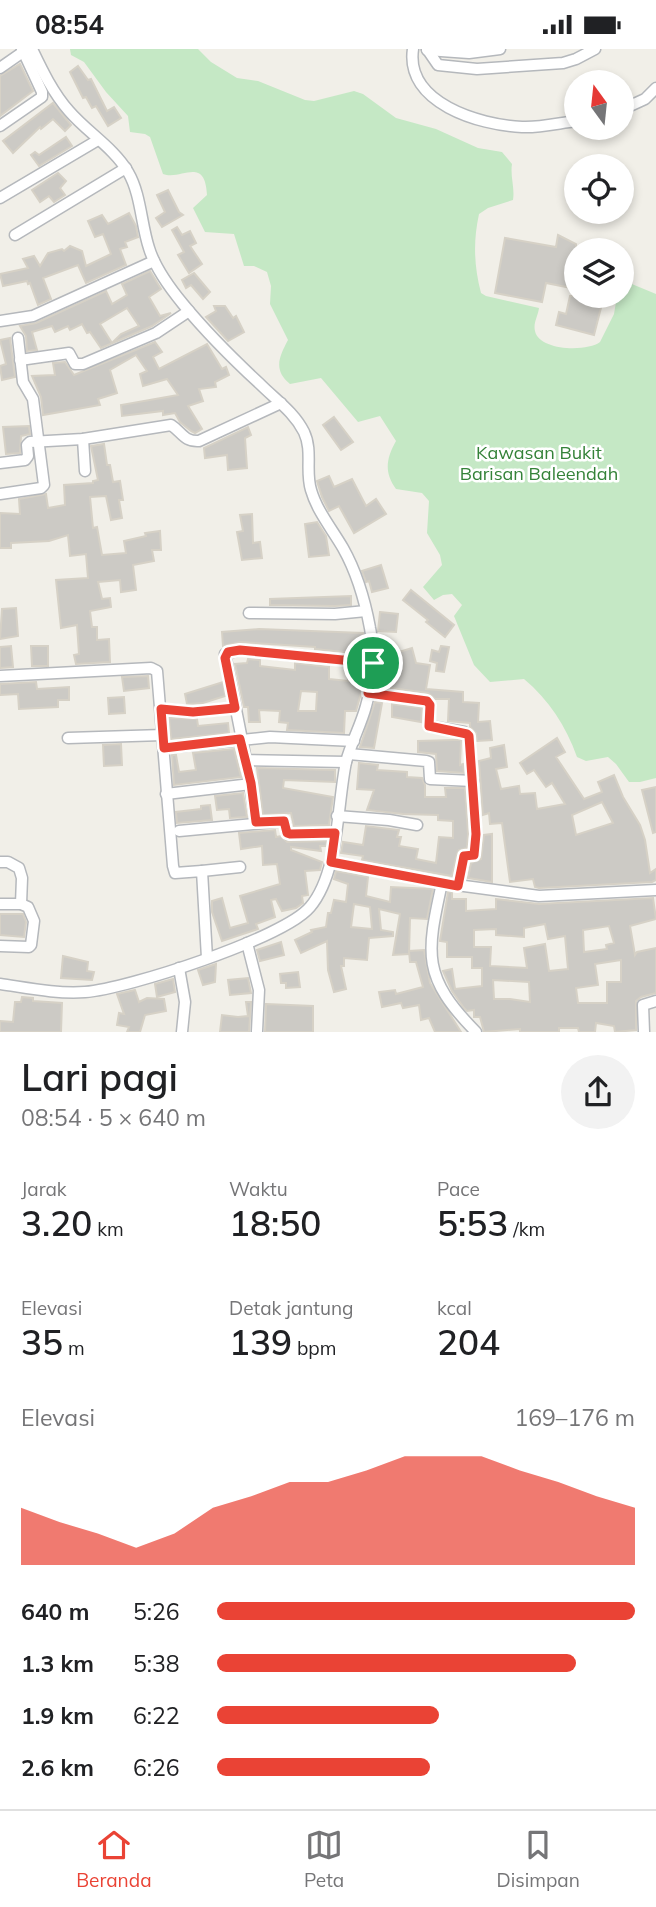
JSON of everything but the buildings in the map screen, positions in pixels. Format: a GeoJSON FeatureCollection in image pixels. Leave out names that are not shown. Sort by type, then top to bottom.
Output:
{"type":"FeatureCollection","features":[{"type":"Feature","properties":{"kind":"street"},"geometry":{"type":"LineString","coordinates":[[413,49],[413,74],[432,97],[454,111],[470,118],[523,127],[564,122]]}},
{"type":"Feature","properties":{"kind":"street"},"geometry":{"type":"LineString","coordinates":[[427,49],[469,53],[500,49]]}},
{"type":"Feature","properties":{"kind":"street"},"geometry":{"type":"LineString","coordinates":[[427,49],[438,65],[477,69],[563,62],[576,59],[595,49]]}},
{"type":"Feature","properties":{"kind":"street"},"geometry":{"type":"LineString","coordinates":[[0,68],[26,50]]}},
{"type":"Feature","properties":{"kind":"street"},"geometry":{"type":"LineString","coordinates":[[0,126],[42,97],[26,50]]}},
{"type":"Feature","properties":{"kind":"street"},"geometry":{"type":"LineString","coordinates":[[0,984],[83,993],[111,988],[179,968],[247,943],[292,922],[310,907],[331,862],[348,758],[367,705],[373,663],[371,629],[356,576],[345,551],[321,514],[311,490],[307,438],[297,420],[189,311],[169,285],[154,261],[134,184],[126,168],[116,155],[68,110],[26,50]]}},
{"type":"Feature","properties":{"kind":"street"},"geometry":{"type":"LineString","coordinates":[[634,104],[645,99],[656,88]]}},
{"type":"Feature","properties":{"kind":"street"},"geometry":{"type":"LineString","coordinates":[[0,198],[98,140]]}},
{"type":"Feature","properties":{"kind":"street"},"geometry":{"type":"LineString","coordinates":[[15,235],[126,168]]}},
{"type":"Feature","properties":{"kind":"street"},"geometry":{"type":"LineString","coordinates":[[0,321],[33,316],[154,261]]}},
{"type":"Feature","properties":{"kind":"street"},"geometry":{"type":"LineString","coordinates":[[20,360],[69,353],[75,364],[83,364],[156,333],[189,311]]}},
{"type":"Feature","properties":{"kind":"street"},"geometry":{"type":"LineString","coordinates":[[0,494],[43,487],[44,482],[33,399],[23,382],[18,338]]}},
{"type":"Feature","properties":{"kind":"street"},"geometry":{"type":"LineString","coordinates":[[0,463],[25,460],[27,443],[83,439],[171,425],[191,442],[199,441],[281,403]]}},
{"type":"Feature","properties":{"kind":"street"},"geometry":{"type":"LineString","coordinates":[[83,439],[85,471]]}},
{"type":"Feature","properties":{"kind":"street"},"geometry":{"type":"LineString","coordinates":[[249,613],[335,614],[366,611]]}},
{"type":"Feature","properties":{"kind":"street"},"geometry":{"type":"LineString","coordinates":[[256,822],[251,783],[225,658],[228,652],[240,650],[373,663]]}},
{"type":"Feature","properties":{"kind":"street"},"geometry":{"type":"LineString","coordinates":[[0,676],[151,668],[159,674],[174,871],[182,874],[240,867]]}},
{"type":"Feature","properties":{"kind":"street"},"geometry":{"type":"LineString","coordinates":[[368,693],[427,701],[430,705],[429,726],[469,736],[476,834],[474,855],[464,856],[458,886]]}},
{"type":"Feature","properties":{"kind":"street"},"geometry":{"type":"LineString","coordinates":[[161,709],[193,712],[235,708]]}},
{"type":"Feature","properties":{"kind":"street"},"geometry":{"type":"LineString","coordinates":[[68,739],[163,735]]}},
{"type":"Feature","properties":{"kind":"street"},"geometry":{"type":"LineString","coordinates":[[291,738],[291,760]]}},
{"type":"Feature","properties":{"kind":"street"},"geometry":{"type":"LineString","coordinates":[[164,748],[240,739],[354,741]]}},
{"type":"Feature","properties":{"kind":"street"},"geometry":{"type":"LineString","coordinates":[[246,760],[348,758],[428,761],[429,778],[473,781]]}},
{"type":"Feature","properties":{"kind":"street"},"geometry":{"type":"LineString","coordinates":[[166,793],[251,783]]}},
{"type":"Feature","properties":{"kind":"street"},"geometry":{"type":"LineString","coordinates":[[338,816],[417,825]]}},
{"type":"Feature","properties":{"kind":"street"},"geometry":{"type":"LineString","coordinates":[[179,831],[284,821],[287,833],[290,834],[335,833]]}},
{"type":"Feature","properties":{"kind":"street"},"geometry":{"type":"LineString","coordinates":[[0,862],[8,862],[19,868],[22,878],[21,904]]}},
{"type":"Feature","properties":{"kind":"street"},"geometry":{"type":"LineString","coordinates":[[331,862],[458,886],[539,896],[656,890]]}},
{"type":"Feature","properties":{"kind":"street"},"geometry":{"type":"LineString","coordinates":[[202,871],[207,958]]}},
{"type":"Feature","properties":{"kind":"street"},"geometry":{"type":"LineString","coordinates":[[442,883],[431,931],[433,972],[441,990],[476,1032]]}},
{"type":"Feature","properties":{"kind":"street"},"geometry":{"type":"LineString","coordinates":[[0,904],[21,904],[28,907],[34,921],[32,945],[24,948],[0,946]]}},
{"type":"Feature","properties":{"kind":"street"},"geometry":{"type":"LineString","coordinates":[[247,943],[259,990],[257,1031]]}},
{"type":"Feature","properties":{"kind":"street"},"geometry":{"type":"LineString","coordinates":[[179,968],[185,1002],[182,1032]]}},
{"type":"Feature","properties":{"kind":"street"},"geometry":{"type":"LineString","coordinates":[[644,1032],[643,1005],[656,1001]]}},
{"type":"Feature","properties":{"kind":"green space","name":"Kawasan Bukit Barisan Baleendah"},"geometry":{"type":"Polygon","coordinates":[[[70,49],[198,49],[211,62],[237,78],[258,81],[314,101],[354,91],[363,94],[396,118],[436,129],[478,148],[502,152],[512,164],[513,200],[488,208],[479,214],[475,244],[481,293],[539,308],[535,331],[538,338],[545,343],[564,348],[594,345],[600,342],[615,308],[634,308],[634,285],[656,294],[656,778],[629,782],[608,757],[586,761],[577,757],[556,714],[524,679],[490,682],[474,665],[454,616],[462,605],[452,594],[434,600],[423,587],[442,565],[440,555],[427,533],[429,501],[422,493],[396,489],[392,483],[388,465],[396,441],[380,416],[358,422],[321,378],[290,384],[285,379],[279,363],[288,340],[270,304],[271,286],[267,272],[254,266],[244,266],[234,234],[205,232],[193,208],[207,195],[202,176],[191,172],[163,174],[150,137],[130,132],[128,116],[84,62],[71,55],[70,49]]]}},
{"type":"Feature","properties":{"kind":"route"},"geometry":{"type":"LineString","coordinates":[[240,650],[373,663],[368,693],[427,701],[430,705],[429,726],[464,732],[469,736],[476,834],[474,855],[464,856],[458,886],[331,862],[335,833],[288,834],[284,821],[256,822],[251,783],[240,739],[164,748],[161,709],[193,712],[235,708],[225,658],[228,652],[240,650]]}}]}
